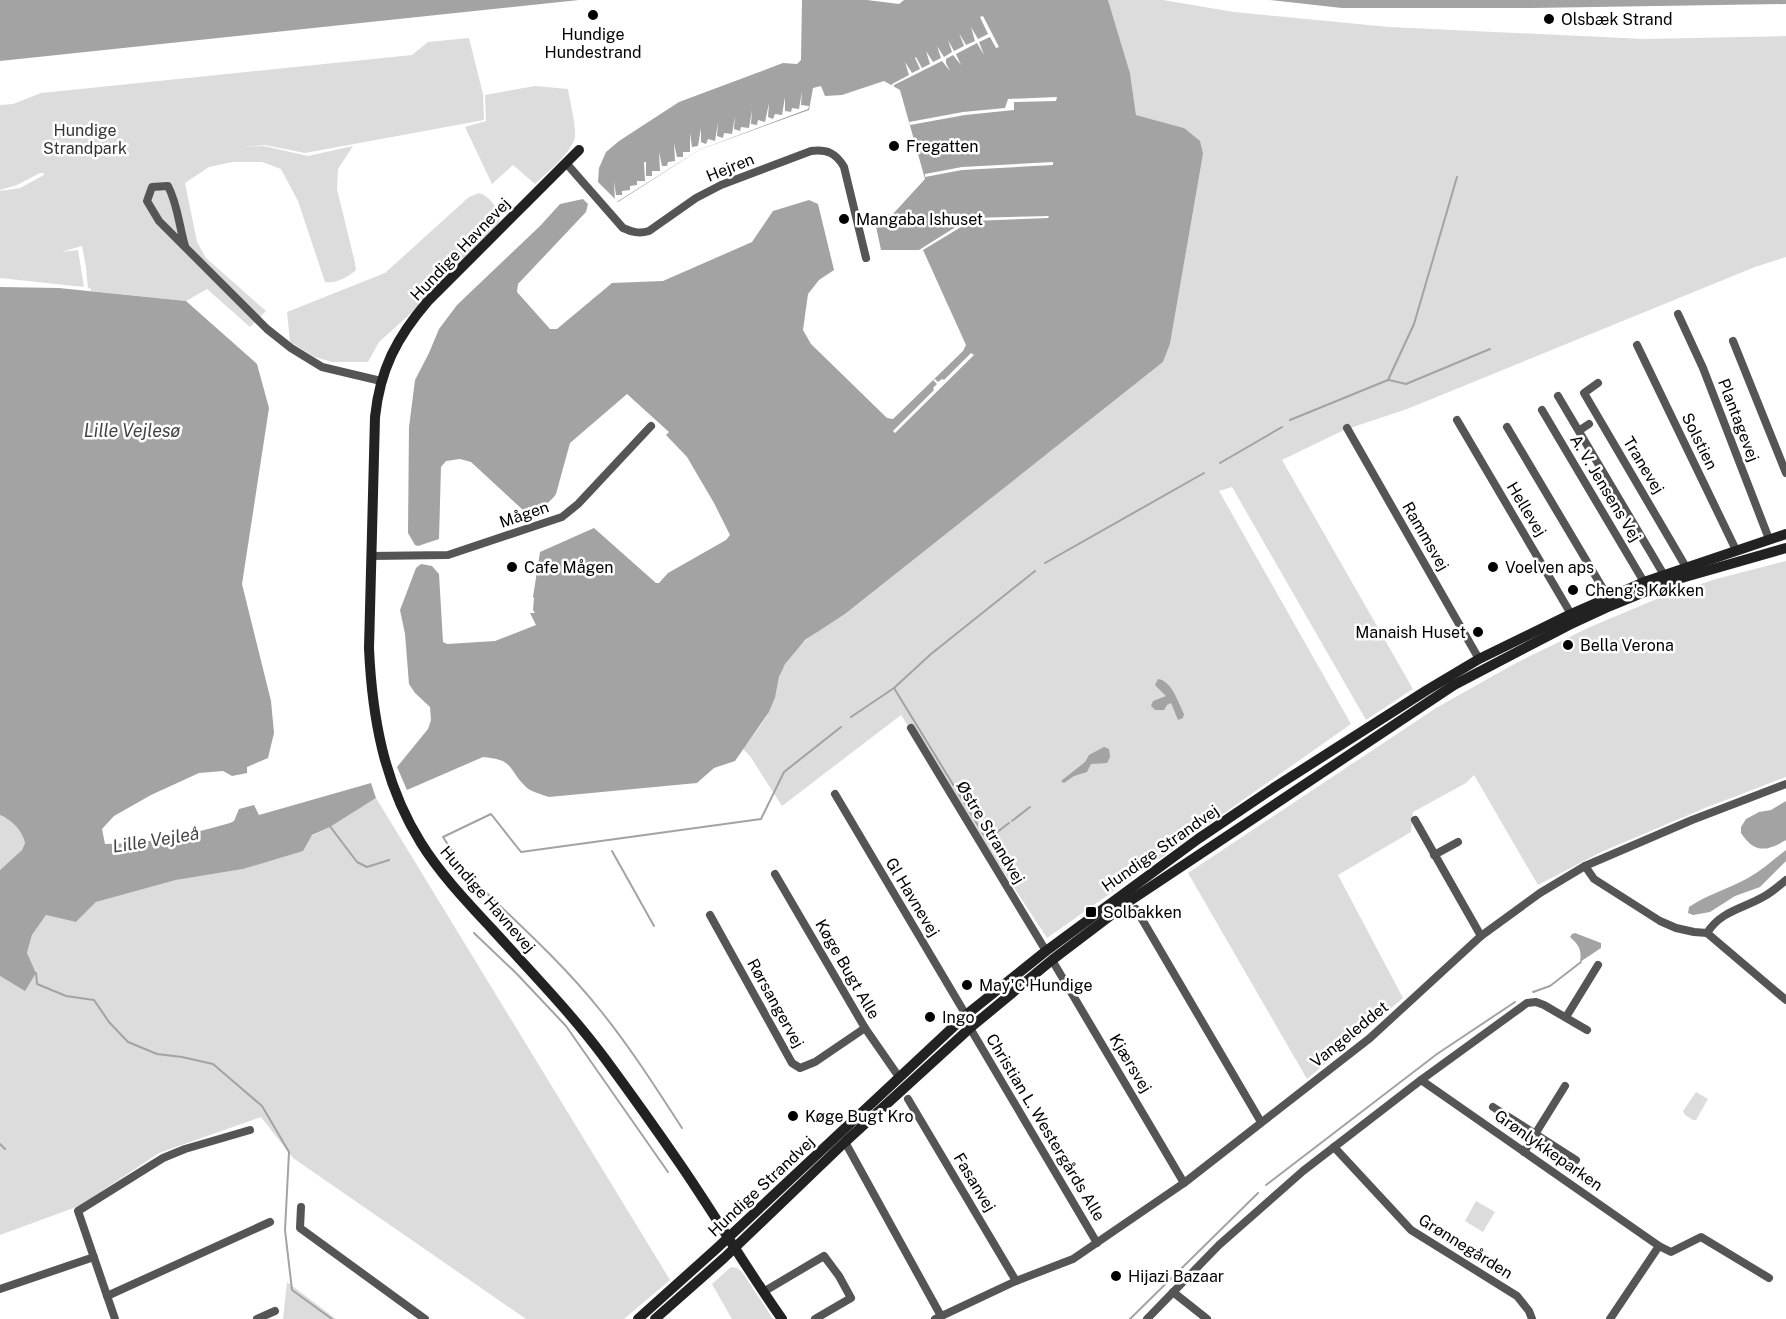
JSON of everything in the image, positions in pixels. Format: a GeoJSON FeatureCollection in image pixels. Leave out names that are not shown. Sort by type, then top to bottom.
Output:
{"type":"FeatureCollection","features":[{"type":"Feature","properties":{"kind":"main road","name":"Hundige Havnevej"},"geometry":{"type":"LineString","coordinates":[[579,150],[415,316],[392,352],[381,381],[375,417],[369,648],[370,684],[378,737],[387,769],[408,819],[422,844],[460,895],[550,992],[600,1052],[680,1164],[782,1319]]}},
{"type":"Feature","properties":{"kind":"main road","name":"Hundige Strandvej"},"geometry":{"type":"LineString","coordinates":[[655,1319],[1049,956],[1198,838],[1479,658],[1644,582],[1786,534]]}},
{"type":"Feature","properties":{"kind":"main road","name":"Hundige Strandvej"},"geometry":{"type":"LineString","coordinates":[[639,1319],[966,1015],[1131,900],[1454,685],[1610,606],[1671,582],[1786,548]]}},
{"type":"Feature","properties":{"kind":"street","name":"Hejren"},"geometry":{"type":"LineString","coordinates":[[566,163],[623,228],[642,233],[649,231],[696,198],[721,185],[811,152],[822,150],[831,152],[839,158],[844,167],[866,258]]}},
{"type":"Feature","properties":{"kind":"street"},"geometry":{"type":"LineString","coordinates":[[185,246],[175,199],[168,186],[152,188],[147,201],[159,221],[267,329],[291,348],[322,367],[381,381]]}},
{"type":"Feature","properties":{"kind":"street","name":"Plantagevej"},"geometry":{"type":"LineString","coordinates":[[1678,314],[1703,368],[1769,539]]}},
{"type":"Feature","properties":{"kind":"street"},"geometry":{"type":"LineString","coordinates":[[1733,341],[1786,473]]}},
{"type":"Feature","properties":{"kind":"street","name":"Solstien"},"geometry":{"type":"LineString","coordinates":[[1637,345],[1736,550]]}},
{"type":"Feature","properties":{"kind":"street","name":"Tranevej"},"geometry":{"type":"LineString","coordinates":[[1598,384],[1584,393],[1686,567]]}},
{"type":"Feature","properties":{"kind":"street"},"geometry":{"type":"LineString","coordinates":[[1558,396],[1664,574]]}},
{"type":"Feature","properties":{"kind":"street","name":"A. V. Jensens Vej"},"geometry":{"type":"LineString","coordinates":[[1542,410],[1644,582]]}},
{"type":"Feature","properties":{"kind":"street","name":"Hellevej"},"geometry":{"type":"LineString","coordinates":[[1457,420],[1571,614]]}},
{"type":"Feature","properties":{"kind":"street"},"geometry":{"type":"LineString","coordinates":[[1580,430],[1589,424]]}},
{"type":"Feature","properties":{"kind":"street","name":"Mågen"},"geometry":{"type":"LineString","coordinates":[[371,556],[448,555],[562,517],[578,504],[651,426]]}},
{"type":"Feature","properties":{"kind":"street"},"geometry":{"type":"LineString","coordinates":[[1507,427],[1608,597]]}},
{"type":"Feature","properties":{"kind":"street","name":"Rammsvej"},"geometry":{"type":"LineString","coordinates":[[1347,428],[1479,658]]}},
{"type":"Feature","properties":{"kind":"street","name":"Østre Strandvej"},"geometry":{"type":"LineString","coordinates":[[911,728],[1049,956]]}},
{"type":"Feature","properties":{"kind":"street","name":"Vangeleddet"},"geometry":{"type":"LineString","coordinates":[[938,1317],[1016,1281],[1073,1259],[1184,1183],[1370,1038],[1481,936],[1540,893],[1585,866],[1692,819],[1786,784]]}},
{"type":"Feature","properties":{"kind":"street","name":"Gl Havnevej"},"geometry":{"type":"LineString","coordinates":[[835,794],[966,1015]]}},
{"type":"Feature","properties":{"kind":"street"},"geometry":{"type":"LineString","coordinates":[[1415,820],[1481,936]]}},
{"type":"Feature","properties":{"kind":"street"},"geometry":{"type":"LineString","coordinates":[[1434,855],[1458,842]]}},
{"type":"Feature","properties":{"kind":"street"},"geometry":{"type":"LineString","coordinates":[[1585,866],[1594,879],[1660,921],[1676,928],[1707,933],[1786,1000]]}},
{"type":"Feature","properties":{"kind":"street","name":"Køge Bugt Alle"},"geometry":{"type":"LineString","coordinates":[[775,874],[865,1028],[899,1077]]}},
{"type":"Feature","properties":{"kind":"street"},"geometry":{"type":"LineString","coordinates":[[1707,933],[1721,918],[1762,898],[1786,880]]}},
{"type":"Feature","properties":{"kind":"street"},"geometry":{"type":"LineString","coordinates":[[1136,909],[1261,1122]]}},
{"type":"Feature","properties":{"kind":"street","name":"Rørsangervej"},"geometry":{"type":"LineString","coordinates":[[710,915],[792,1063],[800,1068],[815,1062],[865,1028]]}},
{"type":"Feature","properties":{"kind":"street","name":"Kjærsvej"},"geometry":{"type":"LineString","coordinates":[[1049,956],[1184,1183]]}},
{"type":"Feature","properties":{"kind":"street"},"geometry":{"type":"LineString","coordinates":[[1566,1017],[1598,965]]}},
{"type":"Feature","properties":{"kind":"street"},"geometry":{"type":"LineString","coordinates":[[1147,1319],[1221,1244],[1303,1171],[1421,1080],[1527,1003],[1536,1002],[1544,1005],[1587,1030]]}},
{"type":"Feature","properties":{"kind":"street","name":"Christian L. Westergårds Alle"},"geometry":{"type":"LineString","coordinates":[[970,1028],[1097,1242]]}},
{"type":"Feature","properties":{"kind":"street","name":"Grønlykkeparken"},"geometry":{"type":"LineString","coordinates":[[1421,1080],[1659,1246]]}},
{"type":"Feature","properties":{"kind":"street"},"geometry":{"type":"LineString","coordinates":[[1524,1152],[1565,1086]]}},
{"type":"Feature","properties":{"kind":"street","name":"Fasanvej"},"geometry":{"type":"LineString","coordinates":[[908,1099],[1016,1281]]}},
{"type":"Feature","properties":{"kind":"street"},"geometry":{"type":"LineString","coordinates":[[1493,1107],[1576,1160]]}},
{"type":"Feature","properties":{"kind":"street"},"geometry":{"type":"LineString","coordinates":[[115,1319],[78,1211],[163,1158],[185,1149],[250,1130]]}},
{"type":"Feature","properties":{"kind":"street"},"geometry":{"type":"LineString","coordinates":[[845,1142],[938,1317]]}},
{"type":"Feature","properties":{"kind":"street","name":"Grønnegården"},"geometry":{"type":"LineString","coordinates":[[1334,1147],[1411,1230],[1517,1296],[1532,1319]]}},
{"type":"Feature","properties":{"kind":"street"},"geometry":{"type":"LineString","coordinates":[[301,1207],[300,1228],[425,1319]]}},
{"type":"Feature","properties":{"kind":"street"},"geometry":{"type":"LineString","coordinates":[[107,1296],[270,1222]]}},
{"type":"Feature","properties":{"kind":"street"},"geometry":{"type":"LineString","coordinates":[[1610,1319],[1659,1246],[1671,1252],[1701,1237],[1768,1278]]}},
{"type":"Feature","properties":{"kind":"street"},"geometry":{"type":"LineString","coordinates":[[763,1292],[824,1256],[839,1276],[850,1298],[815,1319]]}},
{"type":"Feature","properties":{"kind":"street"},"geometry":{"type":"LineString","coordinates":[[0,1289],[94,1257]]}},
{"type":"Feature","properties":{"kind":"street"},"geometry":{"type":"LineString","coordinates":[[1173,1292],[1207,1319]]}},
{"type":"Feature","properties":{"kind":"street"},"geometry":{"type":"LineString","coordinates":[[257,1319],[275,1311]]}},
{"type":"Feature","properties":{"kind":"green space"},"geometry":{"type":"Polygon","coordinates":[[[1108,0],[1163,0],[1234,12],[1389,27],[1645,39],[1786,36],[1786,257],[1755,267],[1407,409],[1344,430],[1282,460],[1413,689],[1366,720],[1232,487],[1219,491],[1351,724],[1047,938],[901,715],[782,806],[750,756],[743,749],[771,708],[784,665],[803,642],[845,614],[1163,362],[1170,344],[1203,154],[1184,128],[1136,115],[1130,73],[1108,0]]]}},
{"type":"Feature","properties":{"kind":"green space","name":"Hundige Strandpark"},"geometry":{"type":"Polygon","coordinates":[[[469,38],[483,94],[484,120],[305,153],[265,145],[241,147],[264,146],[308,156],[353,146],[338,169],[337,189],[356,270],[346,277],[338,281],[325,282],[298,201],[281,169],[262,162],[232,162],[209,167],[185,183],[197,242],[206,258],[266,311],[250,327],[207,289],[186,301],[91,291],[90,287],[88,289],[82,246],[61,252],[78,250],[84,287],[0,278],[0,191],[20,188],[44,173],[0,190],[0,105],[13,104],[41,93],[412,55],[428,42],[469,38]]]}},
{"type":"Feature","properties":{"kind":"green space"},"geometry":{"type":"Polygon","coordinates":[[[535,86],[568,89],[575,126],[573,143],[552,169],[535,184],[513,165],[492,184],[465,127],[486,121],[485,95],[535,86]]]}},
{"type":"Feature","properties":{"kind":"green space"},"geometry":{"type":"Polygon","coordinates":[[[479,193],[490,200],[498,210],[501,218],[496,226],[410,314],[379,342],[368,362],[332,362],[315,357],[290,342],[287,312],[385,273],[469,197],[479,193]]]}},
{"type":"Feature","properties":{"kind":"green space"},"geometry":{"type":"Polygon","coordinates":[[[1786,561],[1786,777],[1601,852],[1538,885],[1474,775],[1466,783],[1413,812],[1411,832],[1338,875],[1403,998],[1307,1079],[1188,873],[1436,708],[1516,663],[1590,627],[1659,598],[1716,579],[1786,561]]]}},
{"type":"Feature","properties":{"kind":"green space"},"geometry":{"type":"Polygon","coordinates":[[[376,798],[670,1280],[624,1319],[526,1319],[293,1158],[261,1117],[159,1153],[79,1206],[0,1235],[0,976],[24,990],[36,973],[27,954],[32,935],[46,915],[76,922],[96,902],[176,880],[243,869],[330,827],[376,798]]]}},
{"type":"Feature","properties":{"kind":"green space"},"geometry":{"type":"Polygon","coordinates":[[[0,815],[16,826],[25,843],[22,850],[0,870],[0,815]]]}},
{"type":"Feature","properties":{"kind":"green space"},"geometry":{"type":"Polygon","coordinates":[[[1696,1092],[1708,1099],[1696,1120],[1693,1120],[1683,1111],[1696,1092]]]}},
{"type":"Feature","properties":{"kind":"green space"},"geometry":{"type":"Polygon","coordinates":[[[1476,1201],[1495,1212],[1483,1232],[1465,1221],[1476,1201]]]}},
{"type":"Feature","properties":{"kind":"green space"},"geometry":{"type":"Polygon","coordinates":[[[731,1267],[742,1272],[773,1319],[732,1319],[712,1284],[731,1267]]]}},
{"type":"Feature","properties":{"kind":"green space"},"geometry":{"type":"Polygon","coordinates":[[[287,1282],[336,1319],[283,1319],[287,1282]]]}},
{"type":"Feature","properties":{"kind":"water"},"geometry":{"type":"Polygon","coordinates":[[[0,0],[579,0],[0,61],[0,0]]]}},
{"type":"Feature","properties":{"kind":"water"},"geometry":{"type":"Polygon","coordinates":[[[802,0],[867,0],[899,4],[904,0],[1108,0],[1130,73],[1136,115],[1184,128],[1200,141],[1203,154],[1170,344],[1163,362],[845,614],[805,640],[785,664],[769,712],[735,761],[714,768],[697,783],[549,797],[528,789],[506,763],[483,757],[407,790],[397,767],[428,729],[431,720],[430,707],[409,684],[405,634],[400,610],[416,568],[421,564],[432,566],[439,574],[443,642],[447,644],[495,641],[536,625],[530,613],[535,613],[533,597],[540,552],[594,528],[656,583],[659,583],[668,573],[726,540],[730,535],[687,457],[666,435],[669,432],[627,394],[570,443],[556,494],[546,504],[532,510],[523,510],[471,462],[460,459],[446,461],[441,467],[439,539],[418,546],[408,533],[409,427],[415,380],[439,329],[457,305],[560,204],[583,199],[588,204],[586,212],[518,284],[517,292],[550,329],[557,329],[612,283],[663,281],[752,242],[773,211],[809,200],[818,204],[834,270],[819,280],[808,294],[803,330],[811,344],[887,418],[893,419],[963,351],[966,345],[923,250],[881,250],[874,217],[884,214],[892,215],[925,179],[900,90],[884,81],[842,95],[825,96],[821,86],[813,88],[809,110],[699,150],[618,202],[598,182],[599,168],[606,152],[679,102],[783,63],[797,64],[801,60],[802,0]]]}},
{"type":"Feature","properties":{"kind":"water"},"geometry":{"type":"Polygon","coordinates":[[[1269,0],[1786,0],[1786,4],[1342,8],[1269,0]]]}},
{"type":"Feature","properties":{"kind":"water","name":"Lille Vejlesø"},"geometry":{"type":"Polygon","coordinates":[[[0,287],[59,288],[186,301],[257,364],[269,408],[242,584],[271,701],[274,733],[268,758],[247,767],[247,773],[232,776],[223,771],[199,773],[151,795],[114,816],[102,829],[105,844],[153,841],[184,835],[230,823],[234,821],[239,809],[254,805],[259,815],[371,783],[376,798],[330,827],[312,835],[303,851],[243,869],[176,880],[96,902],[76,922],[46,915],[32,935],[27,953],[36,973],[25,991],[0,976],[0,870],[22,850],[25,843],[16,826],[0,815],[0,287]]]}},
{"type":"Feature","properties":{"kind":"water"},"geometry":{"type":"Polygon","coordinates":[[[1158,679],[1167,684],[1174,693],[1184,714],[1183,718],[1178,720],[1171,703],[1164,710],[1155,710],[1151,706],[1153,701],[1166,696],[1155,685],[1158,679]]]}},
{"type":"Feature","properties":{"kind":"water"},"geometry":{"type":"Polygon","coordinates":[[[1104,747],[1109,749],[1110,757],[1107,763],[1091,764],[1087,772],[1074,776],[1064,783],[1061,781],[1085,762],[1089,755],[1104,747]]]}},
{"type":"Feature","properties":{"kind":"water"},"geometry":{"type":"Polygon","coordinates":[[[1786,801],[1786,840],[1772,847],[1761,848],[1746,840],[1741,833],[1741,827],[1746,819],[1759,812],[1771,810],[1786,801]]]}},
{"type":"Feature","properties":{"kind":"water"},"geometry":{"type":"Polygon","coordinates":[[[1786,850],[1786,861],[1760,887],[1735,896],[1710,912],[1693,915],[1688,913],[1689,907],[1748,878],[1786,850]]]}},
{"type":"Feature","properties":{"kind":"water"},"geometry":{"type":"Polygon","coordinates":[[[1575,933],[1601,943],[1601,948],[1580,962],[1579,948],[1570,937],[1575,933]]]}},
{"type":"Feature","properties":{"kind":"pier"},"geometry":{"type":"Polygon","coordinates":[[[983,16],[999,47],[996,48],[990,37],[979,42],[984,55],[977,43],[956,54],[961,65],[953,55],[946,59],[950,71],[942,61],[891,87],[892,84],[909,75],[905,62],[912,73],[920,69],[916,57],[922,68],[930,64],[926,51],[933,62],[941,58],[937,46],[944,57],[952,52],[948,40],[954,51],[964,46],[959,33],[966,45],[975,41],[971,27],[978,39],[988,34],[980,17],[983,16]]]}},
{"type":"Feature","properties":{"kind":"pier"},"geometry":{"type":"Polygon","coordinates":[[[802,91],[801,105],[809,106],[808,109],[699,150],[615,203],[614,181],[616,195],[622,195],[622,191],[630,190],[630,186],[637,185],[637,181],[645,181],[644,162],[646,162],[646,176],[652,176],[652,171],[660,171],[659,152],[662,166],[667,166],[668,162],[675,161],[674,143],[677,157],[683,157],[683,152],[690,152],[690,133],[692,147],[698,146],[701,128],[701,142],[706,144],[708,139],[715,141],[718,122],[717,136],[723,138],[724,133],[732,134],[735,116],[734,129],[740,131],[741,127],[749,128],[752,110],[751,124],[757,125],[758,120],[765,122],[769,103],[768,117],[773,119],[775,114],[782,115],[785,97],[785,111],[791,112],[792,108],[799,109],[802,91]]]}},
{"type":"Feature","properties":{"kind":"pier"},"geometry":{"type":"Polygon","coordinates":[[[1057,97],[1056,101],[1014,102],[1014,110],[965,115],[910,125],[909,122],[963,112],[1005,108],[1008,99],[1057,97]]]}},
{"type":"Feature","properties":{"kind":"pier"},"geometry":{"type":"Polygon","coordinates":[[[1053,162],[1053,165],[962,170],[925,177],[925,174],[962,167],[1053,162]]]}},
{"type":"Feature","properties":{"kind":"pier"},"geometry":{"type":"Polygon","coordinates":[[[1049,216],[1048,218],[971,221],[923,250],[919,250],[970,218],[1049,216]]]}},
{"type":"Feature","properties":{"kind":"pier"},"geometry":{"type":"Polygon","coordinates":[[[971,353],[974,355],[895,433],[893,431],[934,390],[937,384],[933,380],[938,382],[944,380],[971,353]]]}},
{"type":"Feature","properties":{"kind":"waterway"},"geometry":{"type":"LineString","coordinates":[[1290,420],[1388,380],[1414,324],[1457,177]]}},
{"type":"Feature","properties":{"kind":"waterway"},"geometry":{"type":"LineString","coordinates":[[1389,380],[1406,384],[1490,349]]}},
{"type":"Feature","properties":{"kind":"waterway"},"geometry":{"type":"LineString","coordinates":[[1220,463],[1282,427]]}},
{"type":"Feature","properties":{"kind":"waterway"},"geometry":{"type":"LineString","coordinates":[[1045,563],[1204,473]]}},
{"type":"Feature","properties":{"kind":"waterway"},"geometry":{"type":"LineString","coordinates":[[851,717],[894,688],[931,654],[1035,571]]}},
{"type":"Feature","properties":{"kind":"waterway"},"geometry":{"type":"LineString","coordinates":[[894,688],[987,840],[1009,823]]}},
{"type":"Feature","properties":{"kind":"waterway"},"geometry":{"type":"LineString","coordinates":[[462,866],[443,837],[491,814],[521,852],[761,819],[784,772],[841,727]]}},
{"type":"Feature","properties":{"kind":"waterway"},"geometry":{"type":"LineString","coordinates":[[1012,821],[1030,807]]}},
{"type":"Feature","properties":{"kind":"waterway"},"geometry":{"type":"LineString","coordinates":[[329,825],[357,862],[367,867],[389,860]]}},
{"type":"Feature","properties":{"kind":"waterway"},"geometry":{"type":"LineString","coordinates":[[612,851],[654,926]]}},
{"type":"Feature","properties":{"kind":"waterway"},"geometry":{"type":"LineString","coordinates":[[468,875],[585,992],[632,1053],[682,1128]]}},
{"type":"Feature","properties":{"kind":"waterway"},"geometry":{"type":"LineString","coordinates":[[474,933],[566,1026],[668,1172]]}},
{"type":"Feature","properties":{"kind":"waterway"},"geometry":{"type":"LineString","coordinates":[[1533,992],[1550,986],[1581,962]]}},
{"type":"Feature","properties":{"kind":"waterway","name":"Lille Vejleå"},"geometry":{"type":"LineString","coordinates":[[36,973],[37,984],[66,996],[94,1000],[109,1022],[128,1042],[157,1054],[213,1064],[262,1106],[289,1152],[285,1230],[292,1290],[332,1319]]}},
{"type":"Feature","properties":{"kind":"waterway"},"geometry":{"type":"LineString","coordinates":[[1266,1185],[1437,1054],[1515,1002]]}},
{"type":"Feature","properties":{"kind":"waterway"},"geometry":{"type":"LineString","coordinates":[[0,1144],[5,1149]]}},
{"type":"Feature","properties":{"kind":"waterway"},"geometry":{"type":"LineString","coordinates":[[1130,1319],[1258,1193]]}},
{"type":"Feature","properties":{"kind":"place","name":"Hundige Hundestrand"},"geometry":{"type":"Point","coordinates":[593,15]}},
{"type":"Feature","properties":{"kind":"place","name":"Olsbæk Strand"},"geometry":{"type":"Point","coordinates":[1549,19]}},
{"type":"Feature","properties":{"kind":"place","name":"Fregatten"},"geometry":{"type":"Point","coordinates":[894,146]}},
{"type":"Feature","properties":{"kind":"place","name":"Mangaba Ishuset"},"geometry":{"type":"Point","coordinates":[844,219]}},
{"type":"Feature","properties":{"kind":"place","name":"Cafe Mågen"},"geometry":{"type":"Point","coordinates":[512,567]}},
{"type":"Feature","properties":{"kind":"place","name":"Voelven aps"},"geometry":{"type":"Point","coordinates":[1493,567]}},
{"type":"Feature","properties":{"kind":"place","name":"Cheng's Køkken"},"geometry":{"type":"Point","coordinates":[1573,590]}},
{"type":"Feature","properties":{"kind":"place","name":"Manaish Huset"},"geometry":{"type":"Point","coordinates":[1478,632]}},
{"type":"Feature","properties":{"kind":"place","name":"Bella Verona"},"geometry":{"type":"Point","coordinates":[1568,645]}},
{"type":"Feature","properties":{"kind":"place","name":"Solbakken"},"geometry":{"type":"Point","coordinates":[1091,912]}},
{"type":"Feature","properties":{"kind":"place","name":"May'C Hundige"},"geometry":{"type":"Point","coordinates":[967,985]}},
{"type":"Feature","properties":{"kind":"place","name":"Ingo"},"geometry":{"type":"Point","coordinates":[930,1017]}},
{"type":"Feature","properties":{"kind":"place","name":"Køge Bugt Kro"},"geometry":{"type":"Point","coordinates":[793,1116]}},
{"type":"Feature","properties":{"kind":"place","name":"Hijazi Bazaar"},"geometry":{"type":"Point","coordinates":[1116,1276]}}]}
